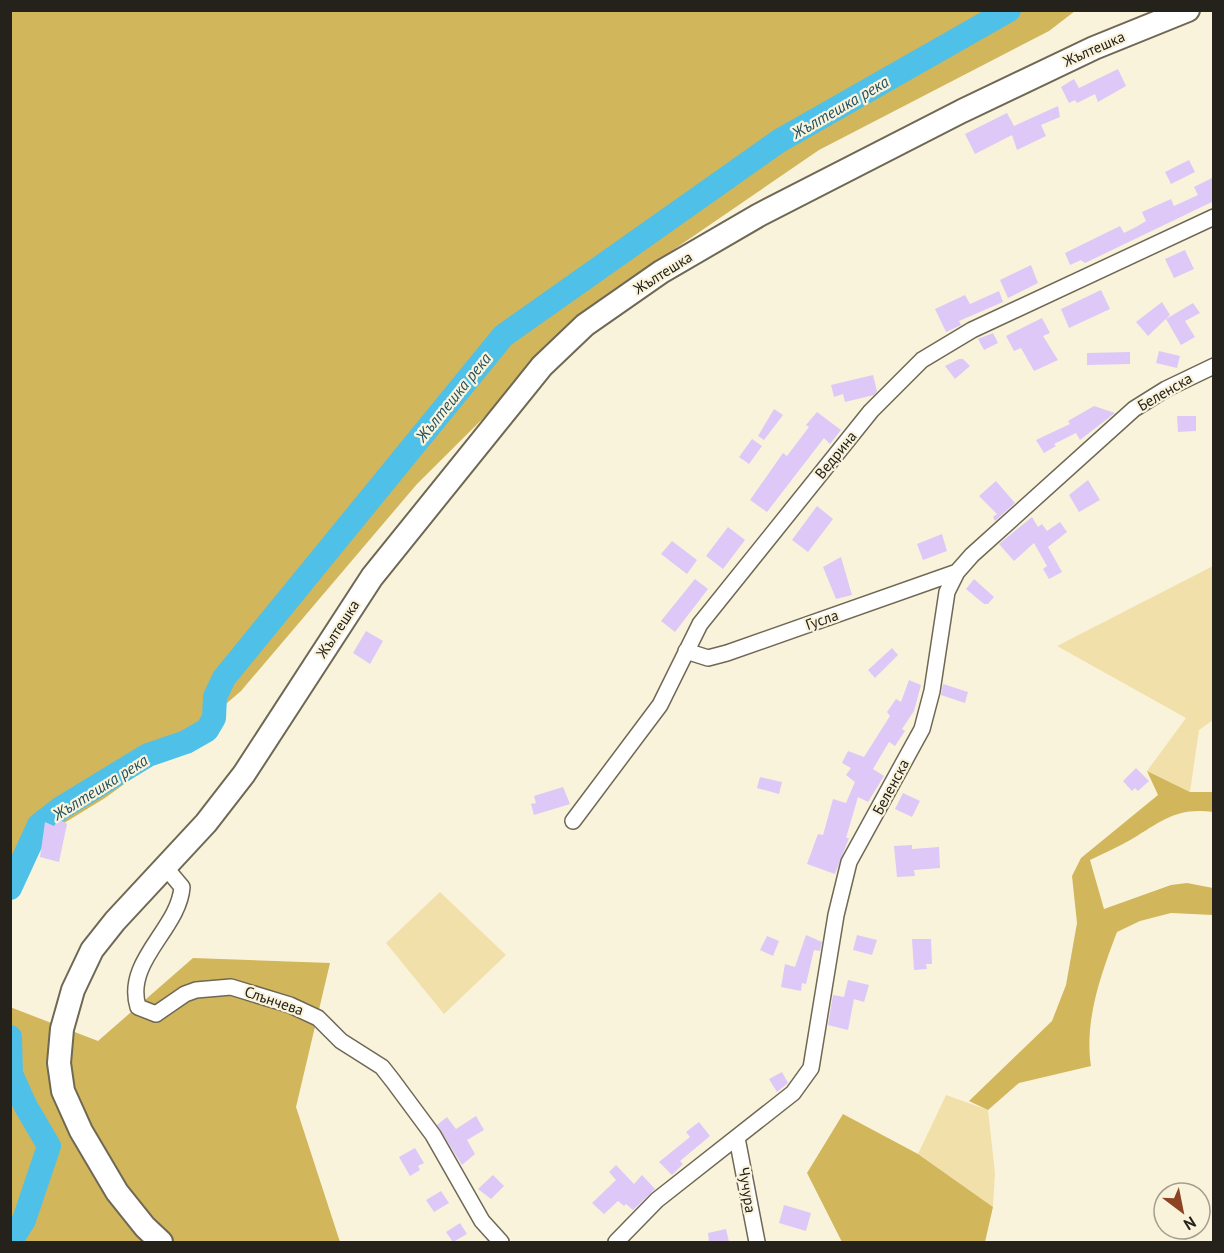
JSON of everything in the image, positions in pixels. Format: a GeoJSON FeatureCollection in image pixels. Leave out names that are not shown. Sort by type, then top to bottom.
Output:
{"type":"FeatureCollection","features":[{"type":"Feature","properties":{"kind":"main road","name":"Жълтешка"},"geometry":{"type":"LineString","coordinates":[[161,1242],[145,1227],[117,1192],[81,1131],[63,1091],[59,1063],[62,1029],[73,990],[92,950],[244,774],[372,577],[542,366],[585,325],[661,273],[781,204],[962,111],[1094,48],[1188,10]]}},
{"type":"Feature","properties":{"kind":"street","name":"Ведрина"},"geometry":{"type":"LineString","coordinates":[[573,821],[660,705],[700,624],[871,411],[922,360],[972,330],[1214,217]]}},
{"type":"Feature","properties":{"kind":"street","name":"Беленска"},"geometry":{"type":"LineString","coordinates":[[616,1242],[657,1200],[792,1093],[811,1068],[836,915],[849,862],[922,729],[932,691],[946,592],[957,572],[972,555],[1134,409],[1166,389],[1214,366]]}},
{"type":"Feature","properties":{"kind":"street","name":"Гусла"},"geometry":{"type":"LineString","coordinates":[[686,651],[708,658],[727,653],[957,572]]}},
{"type":"Feature","properties":{"kind":"street","name":"Слънчева"},"geometry":{"type":"LineString","coordinates":[[165,868],[182,887],[182,894],[178,906],[148,955],[140,975],[136,988],[138,1007],[156,1014],[185,994],[196,990],[231,987],[290,1005],[318,1018],[341,1041],[382,1068],[393,1081],[433,1135],[482,1221],[501,1242]]}},
{"type":"Feature","properties":{"kind":"street","name":"Чучура"},"geometry":{"type":"LineString","coordinates":[[737,1138],[757,1242]]}},
{"type":"Feature","properties":{"kind":"shaded area"},"geometry":{"type":"Polygon","coordinates":[[[11,11],[1075,11],[1049,31],[819,150],[606,296],[417,484],[241,691],[178,745],[105,798],[25,847],[11,872],[11,11]]]}},
{"type":"Feature","properties":{"kind":"shaded area"},"geometry":{"type":"Polygon","coordinates":[[[1213,566],[1213,720],[1199,730],[1190,792],[1147,771],[1186,718],[1057,646],[1213,566]]]}},
{"type":"Feature","properties":{"kind":"shaded area"},"geometry":{"type":"Polygon","coordinates":[[[1147,771],[1190,792],[1213,792],[1213,812],[1189,812],[1170,817],[1090,860],[1104,909],[1171,885],[1187,883],[1213,888],[1213,915],[1171,913],[1140,921],[1117,932],[1095,998],[1089,1049],[1091,1066],[1019,1083],[988,1110],[969,1101],[1052,1021],[1066,985],[1077,923],[1072,876],[1081,858],[1158,795],[1147,771]]]}},
{"type":"Feature","properties":{"kind":"shaded area"},"geometry":{"type":"Polygon","coordinates":[[[440,892],[506,955],[444,1014],[386,943],[440,892]]]}},
{"type":"Feature","properties":{"kind":"shaded area"},"geometry":{"type":"Polygon","coordinates":[[[193,958],[330,963],[296,1107],[340,1242],[11,1242],[10,1007],[98,1041],[193,958]]]}},
{"type":"Feature","properties":{"kind":"shaded area"},"geometry":{"type":"Polygon","coordinates":[[[946,1095],[988,1110],[995,1173],[993,1207],[918,1154],[946,1095]]]}},
{"type":"Feature","properties":{"kind":"shaded area"},"geometry":{"type":"Polygon","coordinates":[[[843,1114],[918,1154],[993,1207],[985,1242],[842,1242],[807,1173],[843,1114]]]}},
{"type":"Feature","properties":{"kind":"building"},"geometry":{"type":"Polygon","coordinates":[[[1118,69],[1126,86],[1098,102],[1095,94],[1077,103],[1075,100],[1069,103],[1061,87],[1074,79],[1079,88],[1118,69]]]}},
{"type":"Feature","properties":{"kind":"building"},"geometry":{"type":"Polygon","coordinates":[[[1058,106],[1060,117],[1041,125],[1046,136],[1017,150],[1012,135],[975,154],[965,134],[1007,113],[1014,126],[1058,106]]]}},
{"type":"Feature","properties":{"kind":"building"},"geometry":{"type":"Polygon","coordinates":[[[1189,160],[1195,172],[1171,184],[1165,172],[1189,160]]]}},
{"type":"Feature","properties":{"kind":"building"},"geometry":{"type":"Polygon","coordinates":[[[1214,177],[1214,201],[1085,263],[1081,260],[1070,265],[1065,253],[1120,226],[1124,233],[1136,227],[1146,221],[1142,212],[1171,199],[1174,206],[1198,195],[1194,187],[1214,177]]]}},
{"type":"Feature","properties":{"kind":"building"},"geometry":{"type":"Polygon","coordinates":[[[1185,250],[1194,269],[1174,278],[1165,259],[1185,250]]]}},
{"type":"Feature","properties":{"kind":"building"},"geometry":{"type":"Polygon","coordinates":[[[1031,265],[1038,283],[1008,298],[1000,280],[1031,265]]]}},
{"type":"Feature","properties":{"kind":"building"},"geometry":{"type":"Polygon","coordinates":[[[1101,290],[1110,309],[1069,328],[1061,309],[1101,290]]]}},
{"type":"Feature","properties":{"kind":"building"},"geometry":{"type":"Polygon","coordinates":[[[999,291],[1003,302],[959,321],[961,325],[946,332],[935,309],[965,295],[970,304],[999,291]]]}},
{"type":"Feature","properties":{"kind":"building"},"geometry":{"type":"Polygon","coordinates":[[[1162,302],[1170,315],[1148,336],[1136,322],[1162,302]]]}},
{"type":"Feature","properties":{"kind":"building"},"geometry":{"type":"Polygon","coordinates":[[[1193,303],[1200,313],[1185,321],[1195,337],[1181,345],[1166,319],[1193,303]]]}},
{"type":"Feature","properties":{"kind":"building"},"geometry":{"type":"Polygon","coordinates":[[[1042,318],[1050,333],[1043,336],[1058,360],[1034,371],[1021,348],[1014,351],[1006,336],[1042,318]]]}},
{"type":"Feature","properties":{"kind":"building"},"geometry":{"type":"Polygon","coordinates":[[[993,333],[998,343],[984,350],[978,339],[993,333]]]}},
{"type":"Feature","properties":{"kind":"building"},"geometry":{"type":"Polygon","coordinates":[[[1159,351],[1180,356],[1177,368],[1156,363],[1159,351]]]}},
{"type":"Feature","properties":{"kind":"building"},"geometry":{"type":"Polygon","coordinates":[[[1130,352],[1130,364],[1087,365],[1087,353],[1130,352]]]}},
{"type":"Feature","properties":{"kind":"building"},"geometry":{"type":"Polygon","coordinates":[[[963,359],[970,366],[955,379],[945,366],[963,359]]]}},
{"type":"Feature","properties":{"kind":"building"},"geometry":{"type":"Polygon","coordinates":[[[873,375],[877,391],[874,395],[845,402],[843,394],[834,397],[831,385],[873,375]]]}},
{"type":"Feature","properties":{"kind":"building"},"geometry":{"type":"Polygon","coordinates":[[[1094,406],[1115,413],[1080,440],[1076,433],[1054,444],[1056,446],[1044,453],[1036,440],[1070,424],[1068,421],[1094,406]]]}},
{"type":"Feature","properties":{"kind":"building"},"geometry":{"type":"Polygon","coordinates":[[[774,409],[783,415],[764,440],[758,436],[774,409]]]}},
{"type":"Feature","properties":{"kind":"building"},"geometry":{"type":"Polygon","coordinates":[[[817,412],[841,430],[830,444],[824,438],[767,512],[750,500],[783,453],[787,456],[809,427],[806,425],[817,412]]]}},
{"type":"Feature","properties":{"kind":"building"},"geometry":{"type":"Polygon","coordinates":[[[1177,416],[1196,416],[1196,431],[1178,432],[1177,416]]]}},
{"type":"Feature","properties":{"kind":"building"},"geometry":{"type":"Polygon","coordinates":[[[752,439],[762,446],[749,464],[739,457],[752,439]]]}},
{"type":"Feature","properties":{"kind":"building"},"geometry":{"type":"Polygon","coordinates":[[[1088,480],[1100,500],[1079,512],[1069,495],[1088,480]]]}},
{"type":"Feature","properties":{"kind":"building"},"geometry":{"type":"Polygon","coordinates":[[[996,481],[1015,503],[995,521],[993,517],[997,514],[979,496],[996,481]]]}},
{"type":"Feature","properties":{"kind":"building"},"geometry":{"type":"Polygon","coordinates":[[[817,506],[833,519],[808,552],[792,540],[817,506]]]}},
{"type":"Feature","properties":{"kind":"building"},"geometry":{"type":"Polygon","coordinates":[[[1032,517],[1038,527],[1042,524],[1047,531],[1060,522],[1067,532],[1048,547],[1062,572],[1049,579],[1043,569],[1047,566],[1034,543],[1014,561],[999,544],[1032,517]]]}},
{"type":"Feature","properties":{"kind":"building"},"geometry":{"type":"Polygon","coordinates":[[[728,527],[745,540],[723,569],[706,556],[728,527]]]}},
{"type":"Feature","properties":{"kind":"building"},"geometry":{"type":"Polygon","coordinates":[[[942,534],[947,551],[923,560],[917,544],[942,534]]]}},
{"type":"Feature","properties":{"kind":"building"},"geometry":{"type":"Polygon","coordinates":[[[672,541],[697,560],[687,574],[661,554],[672,541]]]}},
{"type":"Feature","properties":{"kind":"building"},"geometry":{"type":"Polygon","coordinates":[[[841,557],[852,595],[836,599],[823,567],[841,557]]]}},
{"type":"Feature","properties":{"kind":"building"},"geometry":{"type":"Polygon","coordinates":[[[695,579],[708,589],[675,632],[661,621],[695,579]]]}},
{"type":"Feature","properties":{"kind":"building"},"geometry":{"type":"Polygon","coordinates":[[[974,579],[994,597],[988,604],[984,604],[966,589],[974,579]]]}},
{"type":"Feature","properties":{"kind":"building"},"geometry":{"type":"Polygon","coordinates":[[[366,631],[383,641],[370,664],[353,653],[366,631]]]}},
{"type":"Feature","properties":{"kind":"building"},"geometry":{"type":"Polygon","coordinates":[[[892,648],[898,655],[875,678],[868,670],[892,648]]]}},
{"type":"Feature","properties":{"kind":"building"},"geometry":{"type":"Polygon","coordinates":[[[909,680],[921,685],[914,711],[902,729],[905,731],[895,746],[889,742],[873,769],[884,776],[868,802],[858,797],[846,838],[849,838],[835,874],[807,864],[818,834],[823,835],[833,799],[846,803],[855,782],[846,775],[851,768],[842,763],[848,751],[864,757],[890,716],[887,712],[896,699],[901,702],[909,680]]]}},
{"type":"Feature","properties":{"kind":"building"},"geometry":{"type":"Polygon","coordinates":[[[943,684],[968,692],[965,703],[941,695],[943,684]]]}},
{"type":"Feature","properties":{"kind":"building"},"geometry":{"type":"Polygon","coordinates":[[[1136,768],[1149,781],[1138,791],[1135,788],[1132,791],[1123,781],[1136,768]]]}},
{"type":"Feature","properties":{"kind":"building"},"geometry":{"type":"Polygon","coordinates":[[[760,777],[782,782],[779,794],[757,788],[760,777]]]}},
{"type":"Feature","properties":{"kind":"building"},"geometry":{"type":"Polygon","coordinates":[[[563,787],[570,804],[534,815],[531,804],[536,803],[534,796],[563,787]]]}},
{"type":"Feature","properties":{"kind":"building"},"geometry":{"type":"Polygon","coordinates":[[[903,793],[920,801],[912,817],[895,809],[903,793]]]}},
{"type":"Feature","properties":{"kind":"building"},"geometry":{"type":"Polygon","coordinates":[[[59,819],[67,824],[59,862],[40,857],[45,822],[54,826],[59,819]]]}},
{"type":"Feature","properties":{"kind":"building"},"geometry":{"type":"Polygon","coordinates":[[[912,845],[912,849],[939,847],[940,868],[914,870],[915,876],[897,877],[894,846],[912,845]]]}},
{"type":"Feature","properties":{"kind":"building"},"geometry":{"type":"Polygon","coordinates":[[[806,935],[822,942],[820,951],[814,950],[806,984],[802,983],[801,991],[781,987],[785,964],[795,967],[806,935]]]}},
{"type":"Feature","properties":{"kind":"building"},"geometry":{"type":"Polygon","coordinates":[[[857,935],[877,940],[872,955],[853,950],[857,935]]]}},
{"type":"Feature","properties":{"kind":"building"},"geometry":{"type":"Polygon","coordinates":[[[767,936],[779,941],[773,956],[760,950],[767,936]]]}},
{"type":"Feature","properties":{"kind":"building"},"geometry":{"type":"Polygon","coordinates":[[[912,939],[931,939],[932,964],[926,964],[927,969],[914,970],[912,939]]]}},
{"type":"Feature","properties":{"kind":"building"},"geometry":{"type":"Polygon","coordinates":[[[848,980],[869,985],[864,1002],[854,999],[848,1030],[828,1025],[833,995],[844,997],[848,980]]]}},
{"type":"Feature","properties":{"kind":"building"},"geometry":{"type":"Polygon","coordinates":[[[782,1072],[788,1083],[777,1092],[769,1079],[782,1072]]]}},
{"type":"Feature","properties":{"kind":"building"},"geometry":{"type":"Polygon","coordinates":[[[476,1116],[484,1130],[467,1140],[475,1154],[462,1165],[437,1125],[447,1117],[456,1129],[476,1116]]]}},
{"type":"Feature","properties":{"kind":"building"},"geometry":{"type":"Polygon","coordinates":[[[699,1122],[710,1136],[680,1161],[683,1164],[672,1175],[659,1162],[690,1137],[686,1132],[699,1122]]]}},
{"type":"Feature","properties":{"kind":"building"},"geometry":{"type":"Polygon","coordinates":[[[415,1148],[424,1163],[418,1166],[420,1170],[410,1176],[399,1157],[415,1148]]]}},
{"type":"Feature","properties":{"kind":"building"},"geometry":{"type":"Polygon","coordinates":[[[616,1165],[634,1184],[642,1175],[655,1189],[633,1210],[618,1201],[604,1214],[592,1203],[616,1180],[609,1172],[616,1165]]]}},
{"type":"Feature","properties":{"kind":"building"},"geometry":{"type":"Polygon","coordinates":[[[493,1175],[504,1186],[491,1199],[478,1189],[493,1175]]]}},
{"type":"Feature","properties":{"kind":"building"},"geometry":{"type":"Polygon","coordinates":[[[441,1191],[449,1203],[434,1212],[426,1200],[441,1191]]]}},
{"type":"Feature","properties":{"kind":"building"},"geometry":{"type":"Polygon","coordinates":[[[784,1205],[811,1213],[806,1231],[779,1223],[784,1205]]]}},
{"type":"Feature","properties":{"kind":"building"},"geometry":{"type":"Polygon","coordinates":[[[460,1223],[467,1234],[453,1242],[446,1232],[460,1223]]]}},
{"type":"Feature","properties":{"kind":"building"},"geometry":{"type":"Polygon","coordinates":[[[726,1229],[729,1242],[709,1242],[708,1233],[726,1229]]]}},
{"type":"Feature","properties":{"kind":"waterway","name":"Жълтешка река"},"geometry":{"type":"LineString","coordinates":[[10,888],[39,825],[61,808],[148,755],[186,742],[207,730],[214,718],[215,697],[224,678],[503,336],[779,141],[1009,10]]}},
{"type":"Feature","properties":{"kind":"waterway","name":"Жълтешка река"},"geometry":{"type":"LineString","coordinates":[[10,1037],[11,1074],[25,1105],[49,1146],[24,1220],[10,1242]]}}]}
